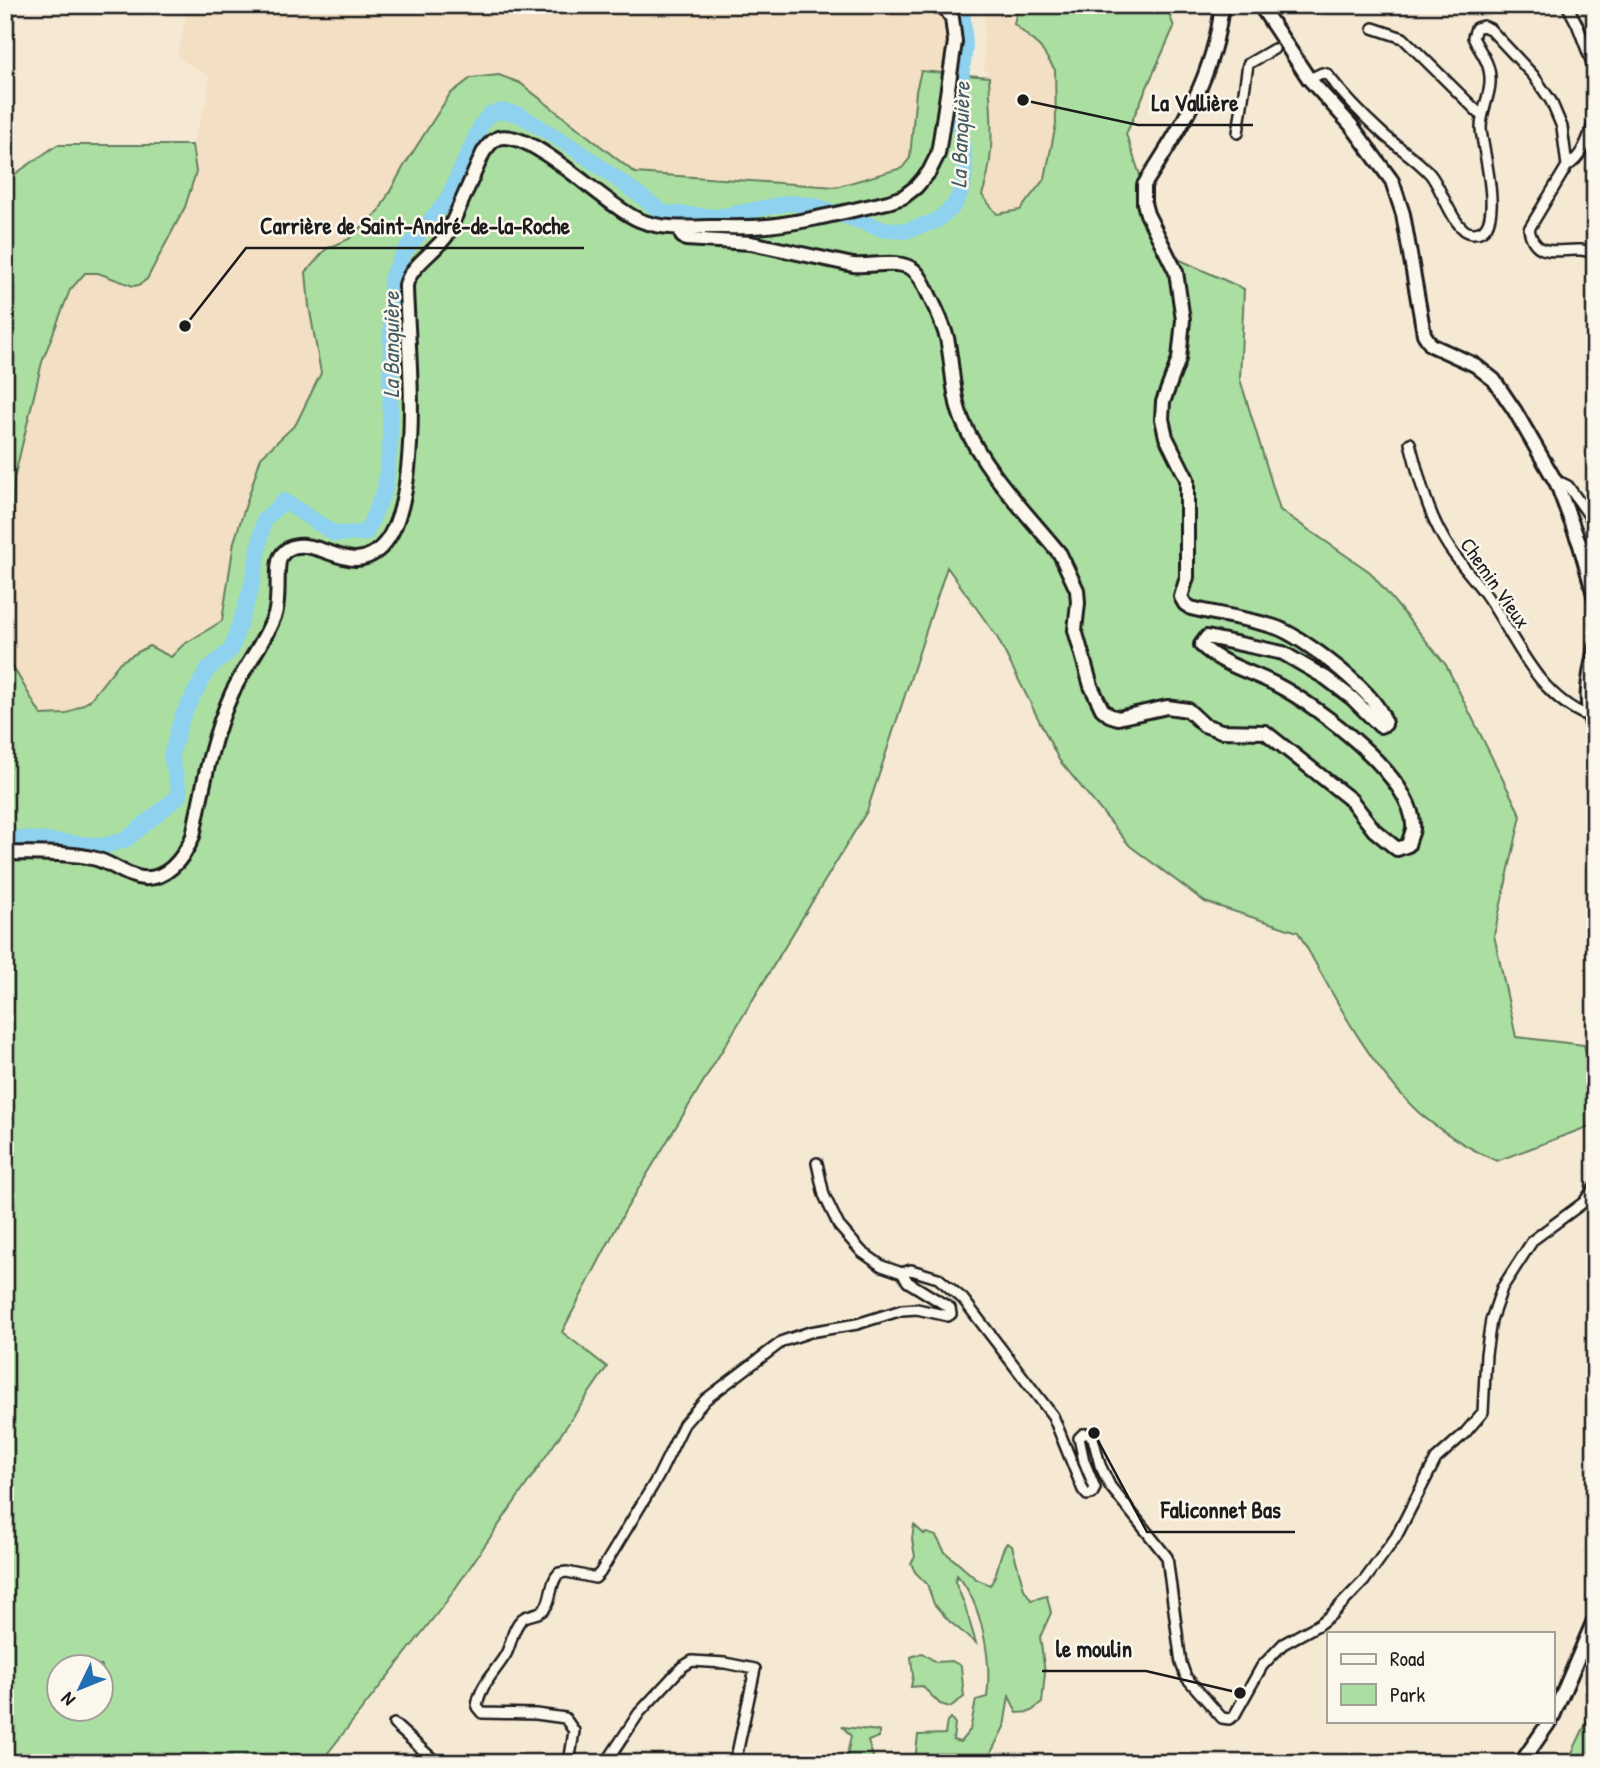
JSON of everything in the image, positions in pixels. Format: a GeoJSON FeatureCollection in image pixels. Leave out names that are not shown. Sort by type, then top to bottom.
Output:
{"type":"FeatureCollection","features":[{"type":"Feature","properties":{"kind":"street"},"geometry":{"type":"LineString","coordinates":[[5,853],[90,857],[108,862],[138,878],[150,878],[172,868],[187,849],[193,836],[215,735],[234,690],[276,612],[281,556],[294,547],[303,546],[340,557],[362,558],[380,548],[393,529],[402,499],[412,442],[406,285],[411,272],[430,255],[447,234],[483,153],[491,142],[507,137],[528,145],[559,163],[618,210],[642,222],[680,228],[767,226],[888,202],[909,192],[929,172],[938,154],[955,42],[952,18],[943,5]]}},
{"type":"Feature","properties":{"kind":"street"},"geometry":{"type":"LineString","coordinates":[[680,228],[686,239],[751,243],[824,260],[870,266],[903,264],[913,270],[921,279],[947,338],[961,418],[978,454],[1060,554],[1070,573],[1077,590],[1075,630],[1091,686],[1102,709],[1118,718],[1167,707],[1188,710],[1204,725],[1221,731],[1265,732],[1351,800],[1374,830],[1397,849],[1408,845],[1413,828],[1405,799],[1389,773],[1325,715],[1278,685],[1211,655],[1201,645],[1207,637],[1283,653],[1326,678],[1352,698],[1380,726],[1385,724],[1384,716],[1371,698],[1328,658],[1277,627],[1191,608],[1181,597],[1186,577],[1187,479],[1166,438],[1162,419],[1163,402],[1179,359],[1183,320],[1176,272],[1147,214],[1143,194],[1144,185],[1187,116],[1202,85],[1216,42],[1222,5]]}},
{"type":"Feature","properties":{"kind":"street"},"geometry":{"type":"LineString","coordinates":[[1260,5],[1309,79],[1351,125],[1392,181],[1403,214],[1424,334],[1431,345],[1475,365],[1494,380],[1515,411],[1557,484],[1580,545],[1595,597]]}},
{"type":"Feature","properties":{"kind":"street"},"geometry":{"type":"LineString","coordinates":[[1567,5],[1595,71]]}},
{"type":"Feature","properties":{"kind":"street"},"geometry":{"type":"LineString","coordinates":[[1309,79],[1322,73],[1327,74],[1382,133],[1426,169],[1437,183],[1456,223],[1463,230],[1472,233],[1486,227],[1491,218],[1489,173],[1481,130],[1490,88],[1490,72],[1473,37],[1476,28],[1483,26],[1490,29],[1533,75],[1551,101],[1562,127],[1567,166]]}},
{"type":"Feature","properties":{"kind":"street"},"geometry":{"type":"LineString","coordinates":[[1373,29],[1403,38],[1482,116]]}},
{"type":"Feature","properties":{"kind":"street"},"geometry":{"type":"LineString","coordinates":[[1238,134],[1248,64],[1274,49]]}},
{"type":"Feature","properties":{"kind":"street"},"geometry":{"type":"LineString","coordinates":[[1595,119],[1587,141],[1573,162],[1567,166],[1529,229],[1531,239],[1538,247],[1549,251],[1589,251],[1595,254]]}},
{"type":"Feature","properties":{"kind":"street","name":"Chemin Vieux"},"geometry":{"type":"LineString","coordinates":[[1410,443],[1423,493],[1452,553],[1486,595],[1539,678],[1580,713],[1588,716]]}},
{"type":"Feature","properties":{"kind":"street"},"geometry":{"type":"LineString","coordinates":[[1557,484],[1568,486],[1595,524]]}},
{"type":"Feature","properties":{"kind":"street"},"geometry":{"type":"LineString","coordinates":[[1595,648],[1587,690],[1588,716],[1595,732]]}},
{"type":"Feature","properties":{"kind":"street"},"geometry":{"type":"LineString","coordinates":[[569,1763],[574,1731],[565,1718],[536,1714],[482,1713],[477,1707],[478,1699],[490,1674],[506,1654],[516,1625],[524,1616],[540,1613],[547,1606],[553,1579],[559,1573],[567,1572],[595,1578],[658,1477],[684,1424],[706,1399],[783,1341],[810,1332],[857,1324],[902,1311],[917,1309],[947,1316],[951,1314],[950,1308],[908,1282],[902,1273],[882,1266],[862,1252],[839,1226],[824,1195],[817,1163]]}},
{"type":"Feature","properties":{"kind":"street"},"geometry":{"type":"LineString","coordinates":[[902,1273],[911,1270],[938,1278],[964,1299],[1053,1416],[1087,1495],[1092,1494],[1095,1488],[1084,1461],[1079,1438],[1083,1434],[1089,1434],[1093,1438],[1100,1465],[1110,1486],[1167,1557],[1181,1663],[1186,1677],[1222,1718],[1229,1719],[1234,1716],[1262,1666],[1283,1644],[1331,1615],[1364,1581],[1396,1537],[1436,1459],[1465,1433],[1483,1412],[1486,1353],[1491,1320],[1502,1288],[1533,1240],[1584,1202],[1595,1187]]}},
{"type":"Feature","properties":{"kind":"street"},"geometry":{"type":"LineString","coordinates":[[1554,1714],[1595,1618]]}},
{"type":"Feature","properties":{"kind":"street"},"geometry":{"type":"LineString","coordinates":[[606,1763],[639,1713],[682,1667],[692,1661],[725,1662],[755,1669],[735,1763]]}},
{"type":"Feature","properties":{"kind":"street"},"geometry":{"type":"LineString","coordinates":[[1521,1763],[1549,1722]]}},
{"type":"Feature","properties":{"kind":"street"},"geometry":{"type":"LineString","coordinates":[[394,1724],[437,1763]]}},
{"type":"Feature","properties":{"kind":"shaded area"},"geometry":{"type":"Polygon","coordinates":[[[188,5],[930,5],[945,23],[948,38],[943,72],[921,71],[916,91],[910,158],[902,168],[836,187],[635,173],[520,83],[471,78],[450,94],[379,211],[349,239],[326,249],[321,373],[297,424],[261,457],[234,542],[222,621],[183,645],[171,658],[148,646],[120,662],[89,701],[66,714],[41,715],[5,653],[5,582],[10,572],[14,479],[42,362],[70,289],[84,273],[98,273],[133,286],[185,207],[196,172],[192,145],[207,98],[209,77],[177,57],[188,5]]]}},
{"type":"Feature","properties":{"kind":"shaded area"},"geometry":{"type":"Polygon","coordinates":[[[984,5],[1009,5],[1014,24],[1040,47],[1055,70],[1056,124],[1045,177],[1020,210],[997,214],[982,195],[990,173],[989,77],[984,68],[984,5]]]}},
{"type":"Feature","properties":{"kind":"green space"},"geometry":{"type":"Polygon","coordinates":[[[1018,5],[1166,5],[1174,27],[1126,134],[1167,254],[1244,289],[1240,379],[1280,510],[1370,572],[1446,665],[1521,816],[1494,935],[1516,1037],[1584,1045],[1595,1091],[1595,1124],[1497,1161],[1452,1137],[1429,1121],[1394,1087],[1363,1045],[1298,932],[1205,902],[1130,846],[1059,760],[997,637],[947,567],[867,811],[625,1211],[562,1332],[607,1367],[446,1602],[320,1763],[5,1763],[5,653],[41,715],[66,714],[89,701],[120,662],[149,646],[171,657],[183,645],[222,621],[234,542],[261,457],[296,424],[321,373],[306,272],[326,249],[349,239],[379,211],[450,94],[471,78],[499,75],[520,83],[635,173],[836,187],[902,168],[910,158],[916,91],[921,71],[989,77],[991,151],[982,195],[997,214],[1020,210],[1045,178],[1056,124],[1055,70],[1040,47],[1014,24],[1018,5]]]}},
{"type":"Feature","properties":{"kind":"green space"},"geometry":{"type":"Polygon","coordinates":[[[57,145],[192,145],[196,172],[185,207],[147,279],[133,286],[98,273],[85,273],[70,290],[42,362],[14,479],[10,572],[5,582],[5,181],[57,145]]]}},
{"type":"Feature","properties":{"kind":"green space"},"geometry":{"type":"Polygon","coordinates":[[[914,1525],[924,1534],[936,1536],[945,1552],[976,1579],[990,1585],[1007,1543],[1012,1546],[1024,1589],[1031,1600],[1047,1596],[1051,1613],[1040,1637],[1045,1673],[1042,1703],[1030,1712],[1017,1713],[1009,1696],[1004,1727],[986,1763],[902,1763],[915,1760],[918,1735],[945,1734],[947,1721],[951,1718],[955,1724],[953,1740],[960,1742],[970,1730],[976,1700],[987,1697],[988,1682],[983,1633],[973,1601],[957,1575],[955,1582],[976,1643],[949,1621],[934,1604],[927,1584],[915,1572],[911,1563],[915,1557],[912,1539],[914,1525]]]}},
{"type":"Feature","properties":{"kind":"green space"},"geometry":{"type":"Polygon","coordinates":[[[922,1653],[936,1662],[952,1661],[961,1666],[964,1697],[950,1707],[940,1704],[922,1686],[911,1687],[911,1657],[922,1653]]]}},
{"type":"Feature","properties":{"kind":"green space"},"geometry":{"type":"Polygon","coordinates":[[[1595,1705],[1595,1763],[1567,1763],[1595,1705]]]}},
{"type":"Feature","properties":{"kind":"green space"},"geometry":{"type":"Polygon","coordinates":[[[843,1727],[879,1731],[879,1737],[868,1741],[875,1763],[843,1763],[851,1736],[843,1727]]]}},
{"type":"Feature","properties":{"kind":"waterway","name":"La Banquière"},"geometry":{"type":"LineString","coordinates":[[5,837],[104,846],[127,839],[180,795],[171,756],[182,717],[207,670],[231,650],[251,589],[264,520],[284,501],[335,534],[366,533],[385,489],[390,446],[391,278],[405,251],[447,200],[481,125],[490,114],[503,111],[520,115],[577,150],[664,213],[717,217],[789,203],[813,205],[882,229],[906,231],[936,221],[953,207],[963,188],[965,166],[959,118],[965,47],[962,5]]}},
{"type":"Feature","properties":{"kind":"place","name":"La Vallière"},"geometry":{"type":"Point","coordinates":[1023,100]}},
{"type":"Feature","properties":{"kind":"place","name":"Carrière de Saint-André-de-la-Roche"},"geometry":{"type":"Point","coordinates":[185,326]}},
{"type":"Feature","properties":{"kind":"place","name":"Faliconnet Bas"},"geometry":{"type":"Point","coordinates":[1094,1433]}},
{"type":"Feature","properties":{"kind":"place","name":"le moulin"},"geometry":{"type":"Point","coordinates":[1240,1693]}}]}
